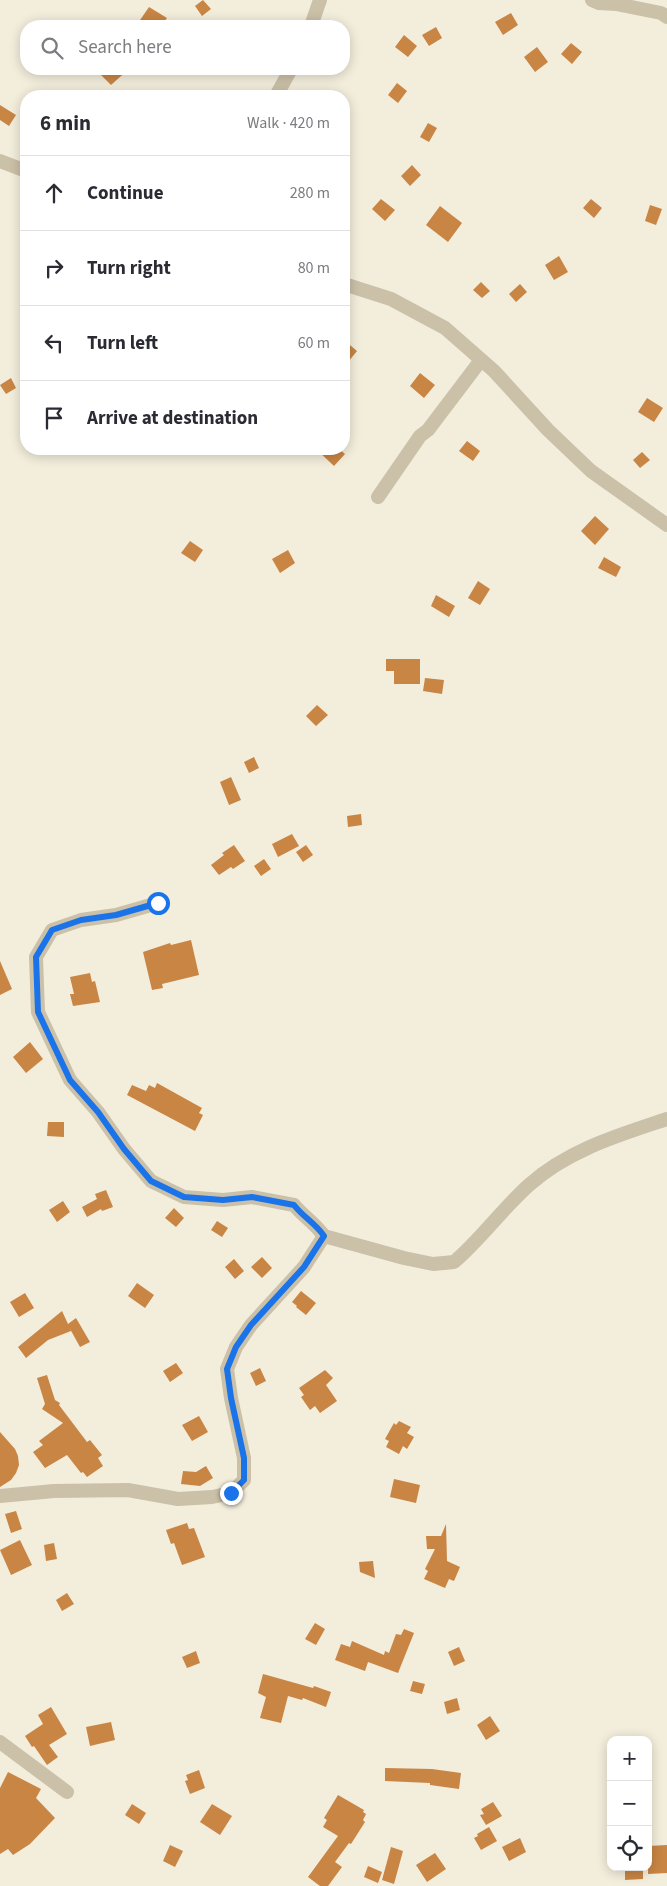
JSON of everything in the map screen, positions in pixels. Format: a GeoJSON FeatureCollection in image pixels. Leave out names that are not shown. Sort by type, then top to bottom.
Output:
{"type":"FeatureCollection","features":[{"type":"Feature","properties":{"kind":"street"},"geometry":{"type":"LineString","coordinates":[[313,20],[320,0]]}},
{"type":"Feature","properties":{"kind":"street"},"geometry":{"type":"LineString","coordinates":[[592,0],[599,3],[616,4],[660,13],[667,17]]}},
{"type":"Feature","properties":{"kind":"street"},"geometry":{"type":"LineString","coordinates":[[279,90],[288,75]]}},
{"type":"Feature","properties":{"kind":"street"},"geometry":{"type":"LineString","coordinates":[[0,161],[20,169]]}},
{"type":"Feature","properties":{"kind":"street"},"geometry":{"type":"LineString","coordinates":[[350,286],[392,299],[445,328],[494,371],[548,430],[591,471],[667,525]]}},
{"type":"Feature","properties":{"kind":"street"},"geometry":{"type":"LineString","coordinates":[[378,497],[420,436],[428,430],[481,360]]}},
{"type":"Feature","properties":{"kind":"street"},"geometry":{"type":"LineString","coordinates":[[158,903],[116,915],[81,920],[52,930],[36,957],[38,1012],[70,1080],[98,1112],[124,1149],[151,1181],[184,1197],[223,1200],[252,1197],[294,1205],[316,1224],[324,1236],[433,1264],[454,1262],[529,1184],[562,1160],[606,1139],[667,1119]]}},
{"type":"Feature","properties":{"kind":"street"},"geometry":{"type":"LineString","coordinates":[[0,1496],[91,1490],[128,1490],[178,1499],[212,1497],[231,1493],[244,1480],[244,1458],[231,1398],[227,1369],[236,1347],[251,1325],[304,1267],[324,1236]]}},
{"type":"Feature","properties":{"kind":"street"},"geometry":{"type":"LineString","coordinates":[[0,1742],[67,1792]]}},
{"type":"Feature","properties":{"kind":"building"},"geometry":{"type":"Polygon","coordinates":[[[203,0],[211,9],[202,16],[195,6],[203,0]]]}},
{"type":"Feature","properties":{"kind":"building"},"geometry":{"type":"Polygon","coordinates":[[[149,7],[167,18],[166,20],[140,20],[149,7]]]}},
{"type":"Feature","properties":{"kind":"building"},"geometry":{"type":"Polygon","coordinates":[[[511,13],[518,25],[503,35],[495,22],[511,13]]]}},
{"type":"Feature","properties":{"kind":"building"},"geometry":{"type":"Polygon","coordinates":[[[436,27],[442,38],[429,46],[422,35],[436,27]]]}},
{"type":"Feature","properties":{"kind":"building"},"geometry":{"type":"Polygon","coordinates":[[[404,35],[417,46],[408,57],[395,47],[404,35]]]}},
{"type":"Feature","properties":{"kind":"building"},"geometry":{"type":"Polygon","coordinates":[[[571,43],[582,52],[572,64],[561,54],[571,43]]]}},
{"type":"Feature","properties":{"kind":"building"},"geometry":{"type":"Polygon","coordinates":[[[537,47],[548,62],[535,72],[524,57],[537,47]]]}},
{"type":"Feature","properties":{"kind":"building"},"geometry":{"type":"Polygon","coordinates":[[[101,75],[122,75],[111,85],[101,75]]]}},
{"type":"Feature","properties":{"kind":"building"},"geometry":{"type":"Polygon","coordinates":[[[397,83],[407,91],[398,103],[388,95],[397,83]]]}},
{"type":"Feature","properties":{"kind":"building"},"geometry":{"type":"Polygon","coordinates":[[[0,105],[16,115],[9,126],[0,120],[0,105]]]}},
{"type":"Feature","properties":{"kind":"building"},"geometry":{"type":"Polygon","coordinates":[[[428,123],[437,128],[429,142],[420,137],[428,123]]]}},
{"type":"Feature","properties":{"kind":"building"},"geometry":{"type":"Polygon","coordinates":[[[412,165],[421,175],[410,186],[401,176],[412,165]]]}},
{"type":"Feature","properties":{"kind":"building"},"geometry":{"type":"Polygon","coordinates":[[[381,199],[395,210],[385,221],[372,209],[381,199]]]}},
{"type":"Feature","properties":{"kind":"building"},"geometry":{"type":"Polygon","coordinates":[[[591,199],[602,208],[594,218],[583,208],[591,199]]]}},
{"type":"Feature","properties":{"kind":"building"},"geometry":{"type":"Polygon","coordinates":[[[650,205],[662,209],[656,225],[645,221],[650,205]]]}},
{"type":"Feature","properties":{"kind":"building"},"geometry":{"type":"Polygon","coordinates":[[[440,206],[462,223],[448,242],[426,225],[440,206]]]}},
{"type":"Feature","properties":{"kind":"building"},"geometry":{"type":"Polygon","coordinates":[[[559,256],[568,272],[554,280],[545,265],[559,256]]]}},
{"type":"Feature","properties":{"kind":"building"},"geometry":{"type":"Polygon","coordinates":[[[481,282],[490,291],[482,298],[473,290],[481,282]]]}},
{"type":"Feature","properties":{"kind":"building"},"geometry":{"type":"Polygon","coordinates":[[[520,284],[527,292],[516,302],[509,294],[520,284]]]}},
{"type":"Feature","properties":{"kind":"building"},"geometry":{"type":"Polygon","coordinates":[[[350,345],[357,351],[350,360],[350,345]]]}},
{"type":"Feature","properties":{"kind":"building"},"geometry":{"type":"Polygon","coordinates":[[[420,373],[435,385],[424,398],[410,386],[420,373]]]}},
{"type":"Feature","properties":{"kind":"building"},"geometry":{"type":"Polygon","coordinates":[[[11,378],[16,388],[6,394],[0,385],[11,378]]]}},
{"type":"Feature","properties":{"kind":"building"},"geometry":{"type":"Polygon","coordinates":[[[647,398],[663,408],[654,422],[638,412],[647,398]]]}},
{"type":"Feature","properties":{"kind":"building"},"geometry":{"type":"Polygon","coordinates":[[[467,441],[480,451],[473,461],[459,451],[467,441]]]}},
{"type":"Feature","properties":{"kind":"building"},"geometry":{"type":"Polygon","coordinates":[[[642,452],[650,460],[640,468],[633,460],[642,452]]]}},
{"type":"Feature","properties":{"kind":"building"},"geometry":{"type":"Polygon","coordinates":[[[322,455],[344,455],[334,466],[322,455]]]}},
{"type":"Feature","properties":{"kind":"building"},"geometry":{"type":"Polygon","coordinates":[[[595,516],[609,529],[595,545],[581,531],[595,516]]]}},
{"type":"Feature","properties":{"kind":"building"},"geometry":{"type":"Polygon","coordinates":[[[190,541],[203,550],[195,562],[181,553],[190,541]]]}},
{"type":"Feature","properties":{"kind":"building"},"geometry":{"type":"Polygon","coordinates":[[[288,550],[295,563],[280,573],[272,559],[288,550]]]}},
{"type":"Feature","properties":{"kind":"building"},"geometry":{"type":"Polygon","coordinates":[[[604,557],[621,567],[616,577],[598,568],[604,557]]]}},
{"type":"Feature","properties":{"kind":"building"},"geometry":{"type":"Polygon","coordinates":[[[478,581],[490,589],[480,605],[468,598],[478,581]]]}},
{"type":"Feature","properties":{"kind":"building"},"geometry":{"type":"Polygon","coordinates":[[[436,595],[455,606],[449,617],[431,606],[436,595]]]}},
{"type":"Feature","properties":{"kind":"building"},"geometry":{"type":"Polygon","coordinates":[[[386,659],[420,659],[420,684],[394,684],[394,671],[386,671],[386,659]]]}},
{"type":"Feature","properties":{"kind":"building"},"geometry":{"type":"Polygon","coordinates":[[[425,678],[444,680],[442,694],[423,691],[425,678]]]}},
{"type":"Feature","properties":{"kind":"building"},"geometry":{"type":"Polygon","coordinates":[[[317,705],[328,715],[316,726],[306,716],[317,705]]]}},
{"type":"Feature","properties":{"kind":"building"},"geometry":{"type":"Polygon","coordinates":[[[254,757],[259,768],[249,773],[244,762],[254,757]]]}},
{"type":"Feature","properties":{"kind":"building"},"geometry":{"type":"Polygon","coordinates":[[[231,777],[241,800],[229,805],[220,782],[231,777]]]}},
{"type":"Feature","properties":{"kind":"building"},"geometry":{"type":"Polygon","coordinates":[[[361,814],[362,825],[348,827],[347,816],[361,814]]]}},
{"type":"Feature","properties":{"kind":"building"},"geometry":{"type":"Polygon","coordinates":[[[292,834],[299,846],[278,857],[272,844],[292,834]]]}},
{"type":"Feature","properties":{"kind":"building"},"geometry":{"type":"Polygon","coordinates":[[[234,845],[245,861],[219,875],[211,865],[224,855],[222,853],[234,845]]]}},
{"type":"Feature","properties":{"kind":"building"},"geometry":{"type":"Polygon","coordinates":[[[306,845],[313,855],[303,862],[296,852],[306,845]]]}},
{"type":"Feature","properties":{"kind":"building"},"geometry":{"type":"Polygon","coordinates":[[[264,859],[271,869],[261,876],[254,866],[264,859]]]}},
{"type":"Feature","properties":{"kind":"building"},"geometry":{"type":"Polygon","coordinates":[[[191,940],[199,975],[162,984],[163,988],[152,990],[143,952],[170,943],[171,945],[191,940]]]}},
{"type":"Feature","properties":{"kind":"building"},"geometry":{"type":"Polygon","coordinates":[[[0,961],[12,989],[0,995],[0,961]]]}},
{"type":"Feature","properties":{"kind":"building"},"geometry":{"type":"Polygon","coordinates":[[[90,973],[92,982],[95,981],[100,1002],[73,1006],[70,994],[74,994],[70,977],[90,973]]]}},
{"type":"Feature","properties":{"kind":"building"},"geometry":{"type":"Polygon","coordinates":[[[30,1042],[43,1059],[26,1073],[13,1057],[30,1042]]]}},
{"type":"Feature","properties":{"kind":"building"},"geometry":{"type":"Polygon","coordinates":[[[157,1083],[202,1108],[199,1113],[203,1115],[195,1131],[127,1095],[132,1085],[146,1091],[149,1085],[155,1088],[157,1083]]]}},
{"type":"Feature","properties":{"kind":"building"},"geometry":{"type":"Polygon","coordinates":[[[48,1122],[64,1122],[64,1137],[47,1136],[48,1122]]]}},
{"type":"Feature","properties":{"kind":"building"},"geometry":{"type":"Polygon","coordinates":[[[106,1190],[113,1207],[102,1211],[101,1209],[87,1217],[82,1207],[97,1199],[95,1194],[106,1190]]]}},
{"type":"Feature","properties":{"kind":"building"},"geometry":{"type":"Polygon","coordinates":[[[63,1201],[70,1212],[57,1222],[49,1210],[63,1201]]]}},
{"type":"Feature","properties":{"kind":"building"},"geometry":{"type":"Polygon","coordinates":[[[174,1208],[184,1218],[176,1227],[165,1218],[174,1208]]]}},
{"type":"Feature","properties":{"kind":"building"},"geometry":{"type":"Polygon","coordinates":[[[217,1221],[228,1228],[222,1237],[211,1230],[217,1221]]]}},
{"type":"Feature","properties":{"kind":"building"},"geometry":{"type":"Polygon","coordinates":[[[262,1257],[272,1268],[262,1278],[251,1267],[262,1257]]]}},
{"type":"Feature","properties":{"kind":"building"},"geometry":{"type":"Polygon","coordinates":[[[234,1259],[244,1271],[235,1279],[225,1267],[234,1259]]]}},
{"type":"Feature","properties":{"kind":"building"},"geometry":{"type":"Polygon","coordinates":[[[137,1283],[154,1295],[145,1308],[128,1296],[137,1283]]]}},
{"type":"Feature","properties":{"kind":"building"},"geometry":{"type":"Polygon","coordinates":[[[301,1291],[316,1303],[306,1315],[292,1302],[301,1291]]]}},
{"type":"Feature","properties":{"kind":"building"},"geometry":{"type":"Polygon","coordinates":[[[25,1293],[34,1308],[19,1317],[10,1302],[25,1293]]]}},
{"type":"Feature","properties":{"kind":"building"},"geometry":{"type":"Polygon","coordinates":[[[62,1311],[68,1324],[76,1318],[90,1342],[80,1347],[69,1327],[71,1331],[48,1340],[26,1358],[18,1347],[62,1311]]]}},
{"type":"Feature","properties":{"kind":"building"},"geometry":{"type":"Polygon","coordinates":[[[176,1363],[183,1373],[170,1382],[163,1371],[176,1363]]]}},
{"type":"Feature","properties":{"kind":"building"},"geometry":{"type":"Polygon","coordinates":[[[260,1368],[266,1381],[256,1386],[250,1373],[260,1368]]]}},
{"type":"Feature","properties":{"kind":"building"},"geometry":{"type":"Polygon","coordinates":[[[325,1370],[333,1378],[326,1385],[337,1401],[320,1413],[315,1406],[310,1410],[301,1397],[304,1395],[299,1388],[325,1370]]]}},
{"type":"Feature","properties":{"kind":"building"},"geometry":{"type":"Polygon","coordinates":[[[47,1375],[55,1400],[60,1403],[59,1405],[87,1442],[90,1440],[102,1455],[98,1458],[103,1466],[87,1477],[83,1472],[81,1473],[67,1455],[45,1468],[33,1452],[43,1445],[39,1441],[63,1423],[42,1409],[45,1404],[37,1378],[47,1375]]]}},
{"type":"Feature","properties":{"kind":"building"},"geometry":{"type":"Polygon","coordinates":[[[199,1416],[208,1432],[192,1441],[182,1425],[199,1416]]]}},
{"type":"Feature","properties":{"kind":"building"},"geometry":{"type":"Polygon","coordinates":[[[399,1421],[411,1427],[407,1433],[414,1437],[407,1449],[403,1446],[399,1454],[386,1447],[389,1441],[385,1439],[394,1423],[396,1425],[399,1421]]]}},
{"type":"Feature","properties":{"kind":"building"},"geometry":{"type":"Polygon","coordinates":[[[0,1432],[15,1449],[19,1465],[11,1480],[0,1487],[0,1432]]]}},
{"type":"Feature","properties":{"kind":"building"},"geometry":{"type":"Polygon","coordinates":[[[206,1466],[213,1478],[200,1486],[181,1484],[183,1471],[196,1472],[206,1466]]]}},
{"type":"Feature","properties":{"kind":"building"},"geometry":{"type":"Polygon","coordinates":[[[394,1479],[420,1485],[416,1503],[390,1497],[394,1479]]]}},
{"type":"Feature","properties":{"kind":"building"},"geometry":{"type":"Polygon","coordinates":[[[16,1511],[22,1529],[11,1533],[5,1514],[16,1511]]]}},
{"type":"Feature","properties":{"kind":"building"},"geometry":{"type":"Polygon","coordinates":[[[187,1523],[189,1529],[194,1528],[205,1557],[182,1565],[174,1543],[171,1544],[166,1530],[187,1523]]]}},
{"type":"Feature","properties":{"kind":"building"},"geometry":{"type":"Polygon","coordinates":[[[446,1524],[447,1561],[460,1567],[454,1581],[449,1579],[445,1588],[424,1579],[428,1571],[425,1569],[435,1549],[427,1549],[426,1536],[441,1536],[446,1524]]]}},
{"type":"Feature","properties":{"kind":"building"},"geometry":{"type":"Polygon","coordinates":[[[20,1540],[32,1565],[11,1575],[0,1550],[20,1540]]]}},
{"type":"Feature","properties":{"kind":"building"},"geometry":{"type":"Polygon","coordinates":[[[54,1543],[57,1559],[46,1561],[44,1545],[54,1543]]]}},
{"type":"Feature","properties":{"kind":"building"},"geometry":{"type":"Polygon","coordinates":[[[373,1561],[375,1578],[360,1572],[359,1562],[373,1561]]]}},
{"type":"Feature","properties":{"kind":"building"},"geometry":{"type":"Polygon","coordinates":[[[67,1593],[74,1604],[62,1611],[56,1600],[67,1593]]]}},
{"type":"Feature","properties":{"kind":"building"},"geometry":{"type":"Polygon","coordinates":[[[315,1623],[325,1629],[316,1645],[305,1639],[315,1623]]]}},
{"type":"Feature","properties":{"kind":"building"},"geometry":{"type":"Polygon","coordinates":[[[404,1629],[414,1633],[398,1673],[368,1662],[365,1671],[335,1660],[341,1644],[350,1647],[352,1641],[384,1655],[385,1651],[389,1653],[396,1634],[401,1635],[404,1629]]]}},
{"type":"Feature","properties":{"kind":"building"},"geometry":{"type":"Polygon","coordinates":[[[459,1647],[465,1661],[454,1666],[448,1652],[459,1647]]]}},
{"type":"Feature","properties":{"kind":"building"},"geometry":{"type":"Polygon","coordinates":[[[196,1651],[200,1663],[187,1668],[182,1657],[196,1651]]]}},
{"type":"Feature","properties":{"kind":"building"},"geometry":{"type":"Polygon","coordinates":[[[263,1674],[331,1692],[326,1707],[303,1698],[302,1700],[288,1696],[281,1723],[260,1718],[266,1697],[258,1693],[263,1674]]]}},
{"type":"Feature","properties":{"kind":"building"},"geometry":{"type":"Polygon","coordinates":[[[413,1681],[425,1684],[422,1694],[410,1691],[413,1681]]]}},
{"type":"Feature","properties":{"kind":"building"},"geometry":{"type":"Polygon","coordinates":[[[457,1698],[460,1710],[447,1714],[444,1702],[457,1698]]]}},
{"type":"Feature","properties":{"kind":"building"},"geometry":{"type":"Polygon","coordinates":[[[51,1707],[67,1734],[49,1745],[58,1757],[47,1765],[25,1736],[43,1724],[38,1715],[51,1707]]]}},
{"type":"Feature","properties":{"kind":"building"},"geometry":{"type":"Polygon","coordinates":[[[490,1716],[500,1731],[486,1740],[477,1725],[490,1716]]]}},
{"type":"Feature","properties":{"kind":"building"},"geometry":{"type":"Polygon","coordinates":[[[111,1722],[115,1740],[90,1746],[86,1727],[111,1722]]]}},
{"type":"Feature","properties":{"kind":"building"},"geometry":{"type":"Polygon","coordinates":[[[385,1768],[432,1769],[461,1773],[459,1789],[430,1785],[430,1783],[385,1781],[385,1768]]]}},
{"type":"Feature","properties":{"kind":"building"},"geometry":{"type":"Polygon","coordinates":[[[199,1770],[205,1788],[190,1794],[185,1781],[188,1780],[186,1775],[199,1770]]]}},
{"type":"Feature","properties":{"kind":"building"},"geometry":{"type":"Polygon","coordinates":[[[8,1772],[41,1789],[36,1798],[55,1818],[30,1844],[13,1855],[8,1849],[0,1854],[0,1788],[8,1772]]]}},
{"type":"Feature","properties":{"kind":"building"},"geometry":{"type":"Polygon","coordinates":[[[338,1795],[364,1810],[363,1812],[366,1814],[363,1820],[365,1822],[351,1844],[349,1843],[335,1862],[342,1867],[328,1886],[320,1886],[308,1877],[338,1836],[323,1827],[327,1820],[324,1818],[338,1795]]]}},
{"type":"Feature","properties":{"kind":"building"},"geometry":{"type":"Polygon","coordinates":[[[493,1802],[502,1816],[486,1825],[480,1815],[484,1814],[481,1809],[493,1802]]]}},
{"type":"Feature","properties":{"kind":"building"},"geometry":{"type":"Polygon","coordinates":[[[132,1804],[146,1813],[139,1824],[125,1815],[132,1804]]]}},
{"type":"Feature","properties":{"kind":"building"},"geometry":{"type":"Polygon","coordinates":[[[212,1804],[232,1816],[220,1835],[200,1822],[212,1804]]]}},
{"type":"Feature","properties":{"kind":"building"},"geometry":{"type":"Polygon","coordinates":[[[489,1827],[497,1841],[481,1850],[474,1838],[489,1827]]]}},
{"type":"Feature","properties":{"kind":"building"},"geometry":{"type":"Polygon","coordinates":[[[520,1838],[526,1852],[509,1861],[502,1847],[520,1838]]]}},
{"type":"Feature","properties":{"kind":"building"},"geometry":{"type":"Polygon","coordinates":[[[170,1845],[183,1851],[175,1867],[163,1861],[170,1845]]]}},
{"type":"Feature","properties":{"kind":"building"},"geometry":{"type":"Polygon","coordinates":[[[667,1845],[667,1873],[648,1874],[648,1871],[652,1871],[652,1846],[667,1845]]]}},
{"type":"Feature","properties":{"kind":"building"},"geometry":{"type":"Polygon","coordinates":[[[391,1847],[403,1851],[394,1884],[382,1880],[391,1847]]]}},
{"type":"Feature","properties":{"kind":"building"},"geometry":{"type":"Polygon","coordinates":[[[435,1853],[446,1869],[427,1882],[416,1865],[435,1853]]]}},
{"type":"Feature","properties":{"kind":"building"},"geometry":{"type":"Polygon","coordinates":[[[368,1866],[382,1872],[378,1883],[364,1877],[368,1866]]]}},
{"type":"Feature","properties":{"kind":"building"},"geometry":{"type":"Polygon","coordinates":[[[625,1871],[643,1871],[643,1879],[625,1880],[625,1871]]]}},
{"type":"Feature","properties":{"kind":"route"},"geometry":{"type":"LineString","coordinates":[[158,903],[116,915],[81,920],[52,930],[36,957],[38,1012],[70,1080],[98,1112],[124,1149],[151,1181],[184,1197],[223,1200],[252,1197],[294,1205],[316,1224],[324,1236],[304,1267],[251,1325],[236,1347],[227,1369],[231,1398],[244,1458],[244,1480],[231,1493]]}}]}
